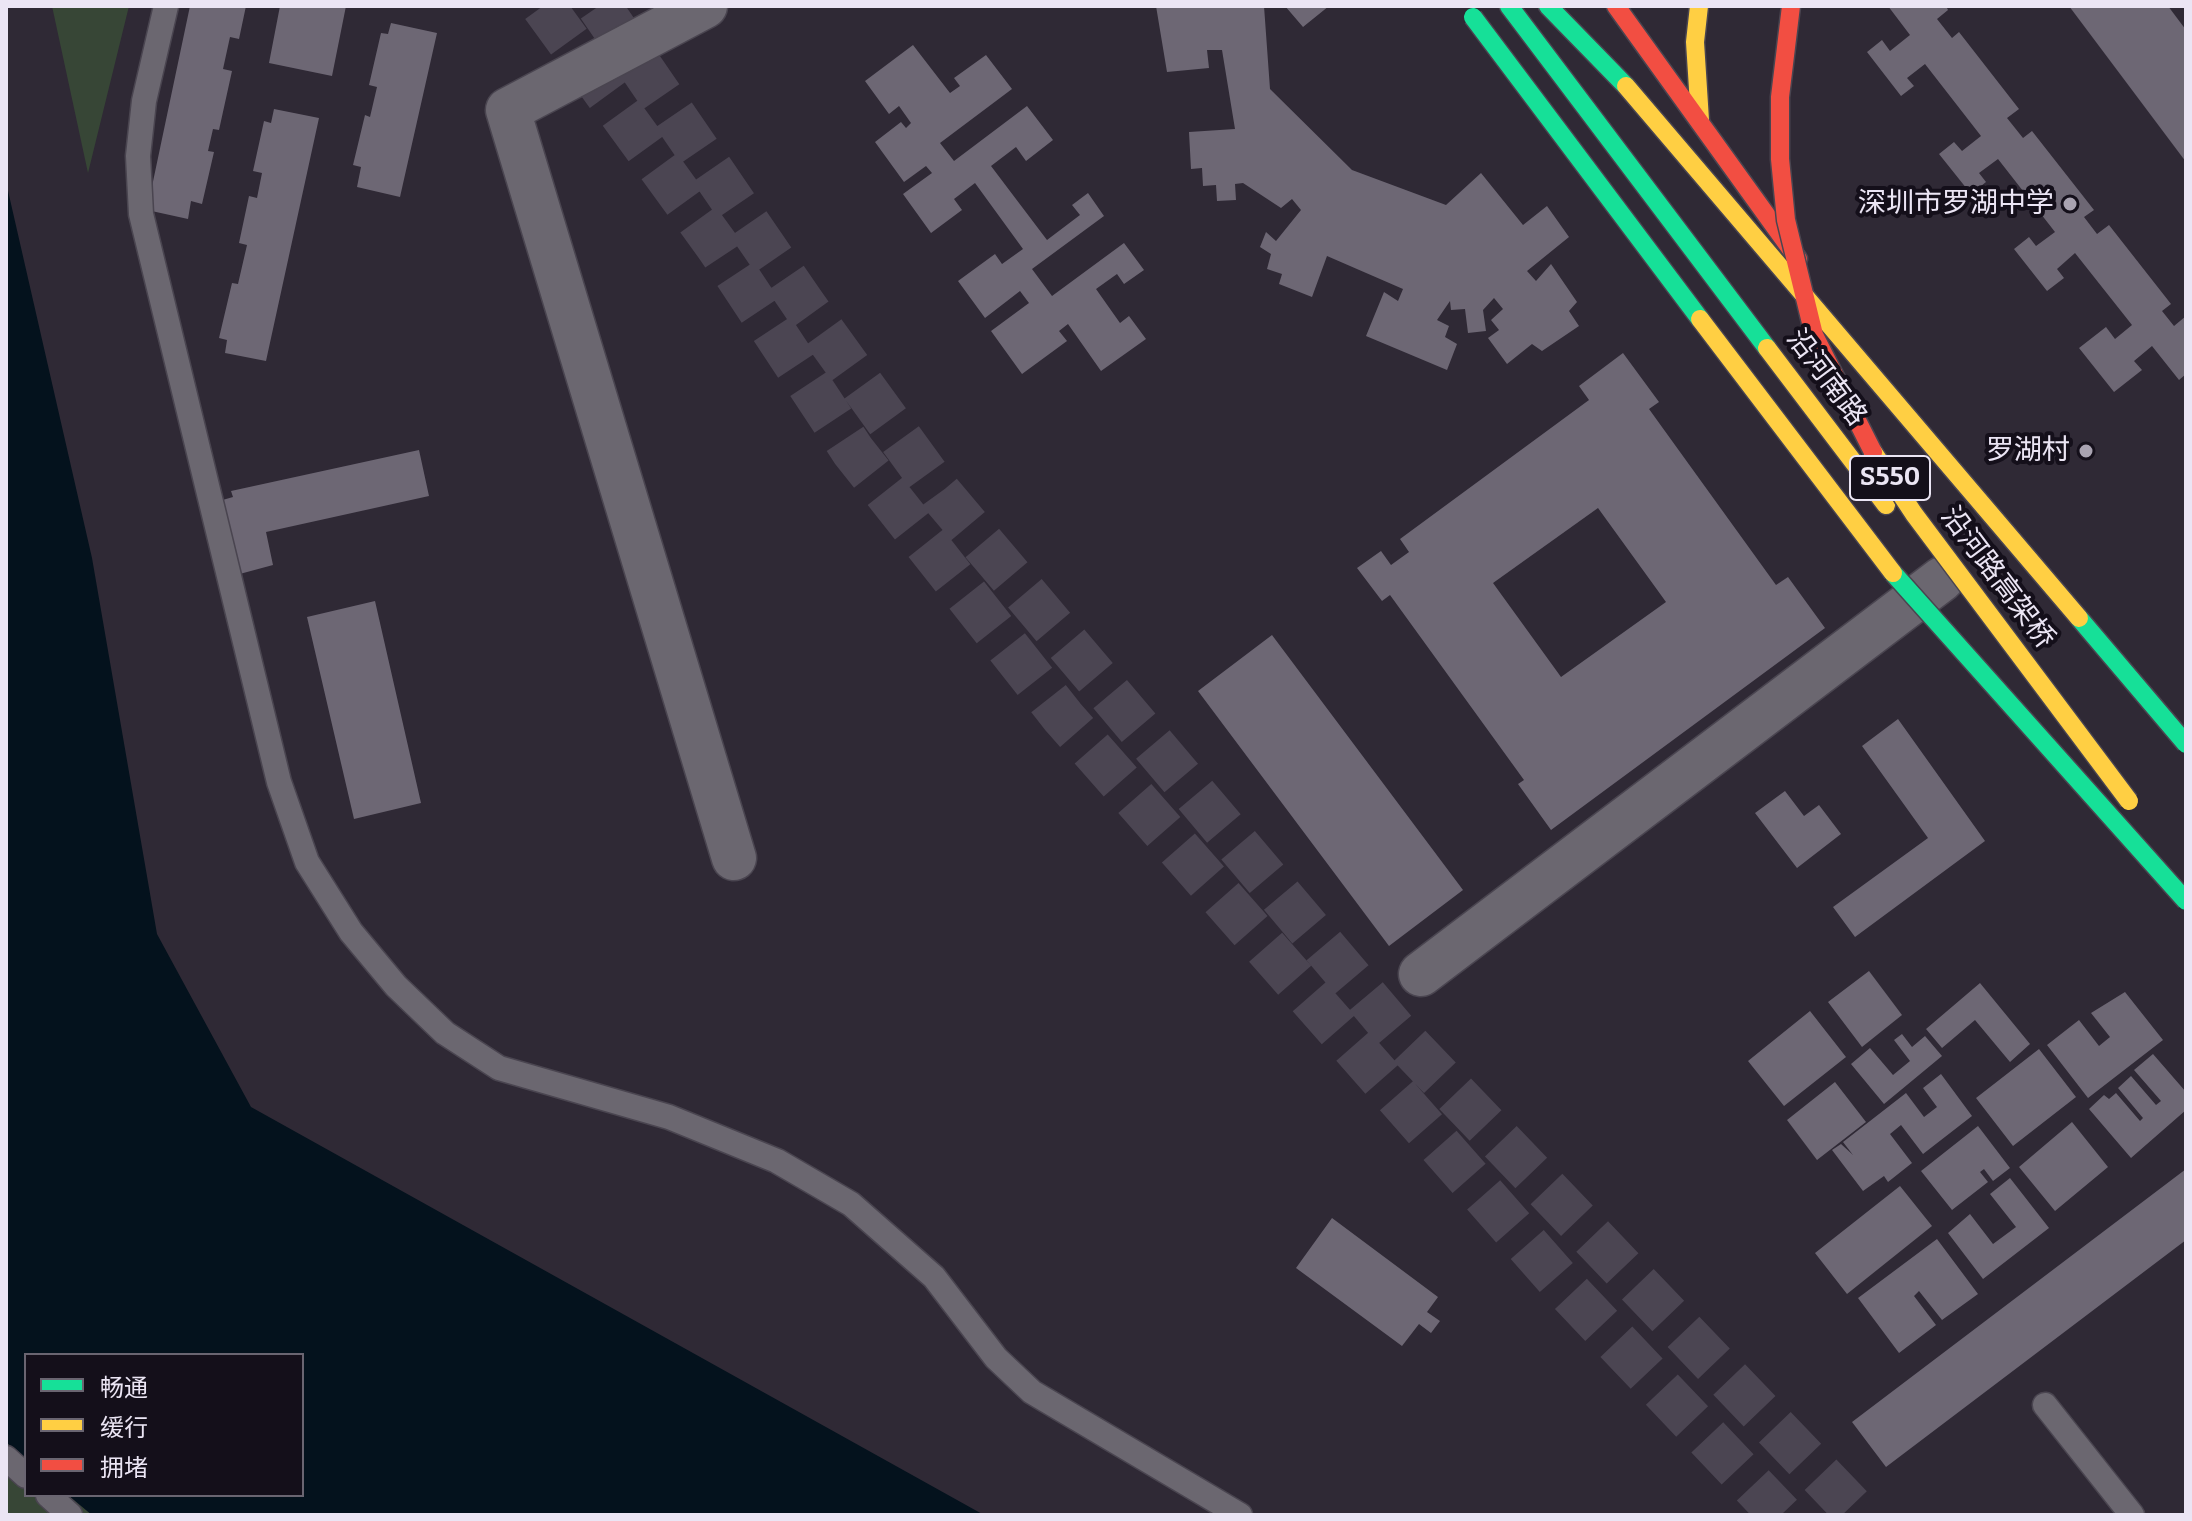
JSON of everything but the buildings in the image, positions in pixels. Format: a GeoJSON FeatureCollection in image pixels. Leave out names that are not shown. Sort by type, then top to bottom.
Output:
{"type":"FeatureCollection","features":[{"type":"Feature","properties":{"kind":"main road","name":"沿河南路"},"geometry":{"type":"LineString","coordinates":[[1509,6],[2186,899]]}},
{"type":"Feature","properties":{"kind":"main road"},"geometry":{"type":"LineString","coordinates":[[1548,6],[1626,86],[2186,744]]}},
{"type":"Feature","properties":{"kind":"main road","name":"沿河南路"},"geometry":{"type":"LineString","coordinates":[[1616,6],[1833,308],[2186,755]]}},
{"type":"Feature","properties":{"kind":"main road"},"geometry":{"type":"LineString","coordinates":[[1699,6],[1695,42],[1700,120]]}},
{"type":"Feature","properties":{"kind":"main road","name":"沿河路高架桥"},"geometry":{"type":"LineString","coordinates":[[1791,6],[1780,97],[1780,159],[1786,220],[1814,335],[1868,444],[1914,514],[2139,813]]}},
{"type":"Feature","properties":{"kind":"main road"},"geometry":{"type":"LineString","coordinates":[[1469,12],[1893,574],[2186,899]]}},
{"type":"Feature","properties":{"kind":"main road"},"geometry":{"type":"LineString","coordinates":[[2167,851],[2186,876]]}},
{"type":"Feature","properties":{"kind":"street"},"geometry":{"type":"LineString","coordinates":[[705,6],[508,110],[734,858]]}},
{"type":"Feature","properties":{"kind":"street"},"geometry":{"type":"LineString","coordinates":[[1421,974],[1942,579]]}},
{"type":"Feature","properties":{"kind":"lane"},"geometry":{"type":"LineString","coordinates":[[166,6],[144,101],[138,156],[141,214],[279,782],[307,862],[351,932],[396,986],[445,1033],[499,1068],[669,1117],[777,1161],[851,1204],[934,1277],[996,1358],[1032,1392],[1240,1515]]}},
{"type":"Feature","properties":{"kind":"lane"},"geometry":{"type":"LineString","coordinates":[[2045,1405],[2132,1515]]}},
{"type":"Feature","properties":{"kind":"lane"},"geometry":{"type":"LineString","coordinates":[[6,1458],[24,1474]]}},
{"type":"Feature","properties":{"kind":"lane"},"geometry":{"type":"LineString","coordinates":[[50,1497],[70,1515]]}},
{"type":"Feature","properties":{"kind":"green space"},"geometry":{"type":"Polygon","coordinates":[[[52,6],[129,6],[88,173],[52,6]]]}},
{"type":"Feature","properties":{"kind":"green space"},"geometry":{"type":"Polygon","coordinates":[[[6,1442],[24,1457],[24,1497],[70,1497],[92,1515],[6,1515],[6,1442]]]}},
{"type":"Feature","properties":{"kind":"water"},"geometry":{"type":"Polygon","coordinates":[[[6,182],[92,558],[157,934],[251,1107],[984,1515],[92,1515],[70,1497],[304,1497],[304,1353],[24,1353],[24,1457],[6,1442],[6,182]]]}},
{"type":"Feature","properties":{"kind":"tunnel"},"geometry":{"type":"LineString","coordinates":[[543,6],[718,247],[853,451],[1063,717],[1570,1293],[1781,1515]]}},
{"type":"Feature","properties":{"kind":"tunnel"},"geometry":{"type":"LineString","coordinates":[[599,6],[804,305],[940,493],[1397,1033],[1859,1515]]}},
{"type":"Feature","properties":{"kind":"traffic: fast"},"geometry":{"type":"LineString","coordinates":[[1509,6],[1767,348]]}},
{"type":"Feature","properties":{"kind":"traffic: fast"},"geometry":{"type":"LineString","coordinates":[[1548,6],[1626,86]]}},
{"type":"Feature","properties":{"kind":"traffic: fast"},"geometry":{"type":"LineString","coordinates":[[1473,17],[1700,319]]}},
{"type":"Feature","properties":{"kind":"traffic: fast"},"geometry":{"type":"LineString","coordinates":[[1893,573],[2186,901]]}},
{"type":"Feature","properties":{"kind":"traffic: fast"},"geometry":{"type":"LineString","coordinates":[[2079,618],[2186,744]]}},
{"type":"Feature","properties":{"kind":"traffic: slow"},"geometry":{"type":"LineString","coordinates":[[1699,6],[1695,42],[1700,120]]}},
{"type":"Feature","properties":{"kind":"traffic: slow"},"geometry":{"type":"LineString","coordinates":[[1626,86],[2079,618]]}},
{"type":"Feature","properties":{"kind":"traffic: slow"},"geometry":{"type":"LineString","coordinates":[[1700,319],[1893,573]]}},
{"type":"Feature","properties":{"kind":"traffic: slow"},"geometry":{"type":"LineString","coordinates":[[1767,348],[1886,505]]}},
{"type":"Feature","properties":{"kind":"traffic: slow"},"geometry":{"type":"LineString","coordinates":[[1873,452],[1914,514],[2129,801]]}},
{"type":"Feature","properties":{"kind":"traffic: jam"},"geometry":{"type":"LineString","coordinates":[[1616,6],[1798,259]]}},
{"type":"Feature","properties":{"kind":"traffic: jam"},"geometry":{"type":"LineString","coordinates":[[1791,6],[1780,97],[1780,159],[1786,220],[1814,335],[1873,452]]}},
{"type":"Feature","properties":{"kind":"place","name":"深圳市罗湖中学"},"geometry":{"type":"Point","coordinates":[2070,204]}},
{"type":"Feature","properties":{"kind":"place","name":"罗湖村"},"geometry":{"type":"Point","coordinates":[2086,451]}}]}
